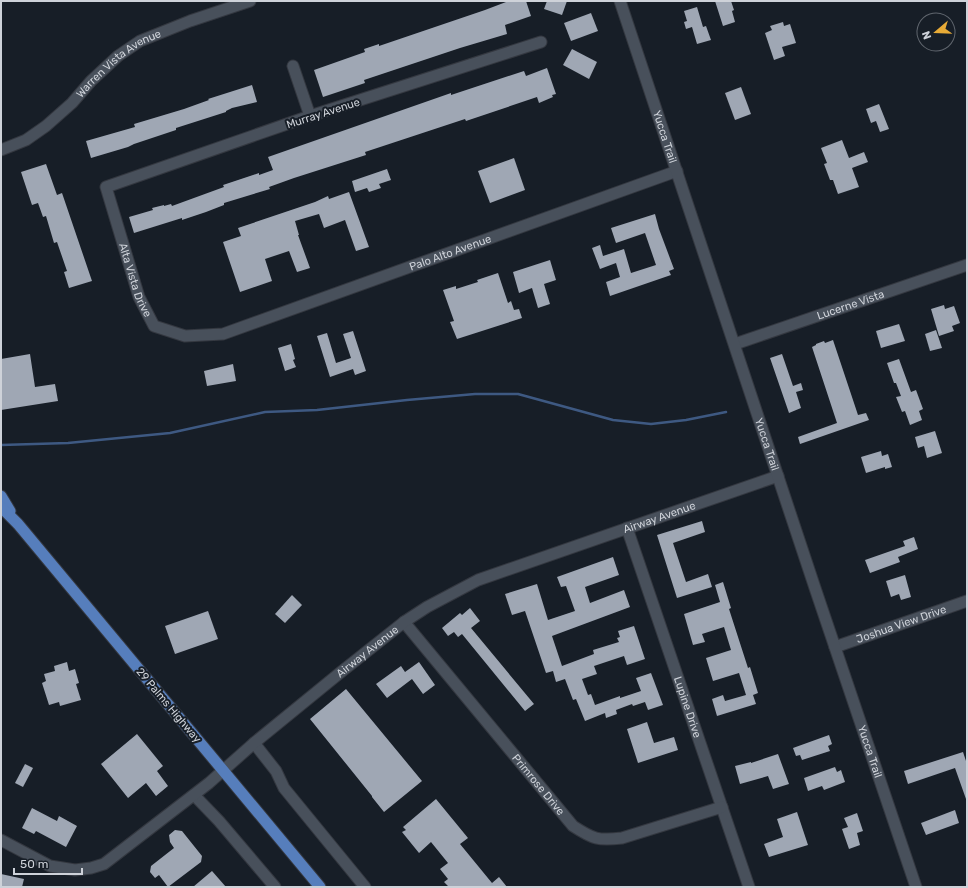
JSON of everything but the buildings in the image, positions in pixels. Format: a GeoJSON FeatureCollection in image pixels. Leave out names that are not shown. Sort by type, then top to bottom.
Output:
{"type":"FeatureCollection","features":[{"type":"Feature","properties":{"kind":"main road","name":"29 Palms Highway"},"geometry":{"type":"LineString","coordinates":[[1,496],[18,524]]}},
{"type":"Feature","properties":{"kind":"main road","name":"29 Palms Highway"},"geometry":{"type":"LineString","coordinates":[[1,507],[18,524],[320,887]]}},
{"type":"Feature","properties":{"kind":"street","name":"Warren Vista Avenue"},"geometry":{"type":"LineString","coordinates":[[1,150],[26,140],[46,126],[72,103],[91,81],[118,56],[140,42],[190,21],[250,1]]}},
{"type":"Feature","properties":{"kind":"street","name":"Yucca Trail"},"geometry":{"type":"LineString","coordinates":[[620,1],[916,887]]}},
{"type":"Feature","properties":{"kind":"street","name":"Murray Avenue"},"geometry":{"type":"LineString","coordinates":[[106,187],[310,116],[541,42]]}},
{"type":"Feature","properties":{"kind":"street"},"geometry":{"type":"LineString","coordinates":[[293,66],[310,116]]}},
{"type":"Feature","properties":{"kind":"street","name":"Palo Alto Avenue"},"geometry":{"type":"LineString","coordinates":[[223,334],[677,170]]}},
{"type":"Feature","properties":{"kind":"street","name":"Alta Vista Drive"},"geometry":{"type":"LineString","coordinates":[[106,187],[139,297],[154,326],[185,336],[223,334]]}},
{"type":"Feature","properties":{"kind":"street","name":"Lucerne Vista"},"geometry":{"type":"LineString","coordinates":[[735,344],[967,265]]}},
{"type":"Feature","properties":{"kind":"street","name":"Airway Avenue"},"geometry":{"type":"LineString","coordinates":[[1,840],[50,866],[75,870],[91,868],[104,864],[224,771],[254,743],[404,622],[428,606],[478,580],[778,476]]}},
{"type":"Feature","properties":{"kind":"street","name":"Lupine Drive"},"geometry":{"type":"LineString","coordinates":[[627,528],[749,887]]}},
{"type":"Feature","properties":{"kind":"street","name":"Joshua View Drive"},"geometry":{"type":"LineString","coordinates":[[835,647],[967,601]]}},
{"type":"Feature","properties":{"kind":"street","name":"Primrose Drive"},"geometry":{"type":"LineString","coordinates":[[404,622],[573,826],[592,838],[607,840],[622,838],[722,807]]}},
{"type":"Feature","properties":{"kind":"street"},"geometry":{"type":"LineString","coordinates":[[254,743],[276,771],[284,788],[365,887]]}},
{"type":"Feature","properties":{"kind":"street"},"geometry":{"type":"LineString","coordinates":[[194,795],[219,821],[275,887]]}},
{"type":"Feature","properties":{"kind":"waterway"},"geometry":{"type":"LineString","coordinates":[[1,445],[68,443],[170,433],[265,412],[317,410],[475,394],[518,394],[613,420],[651,424],[686,420],[726,412]]}}]}
